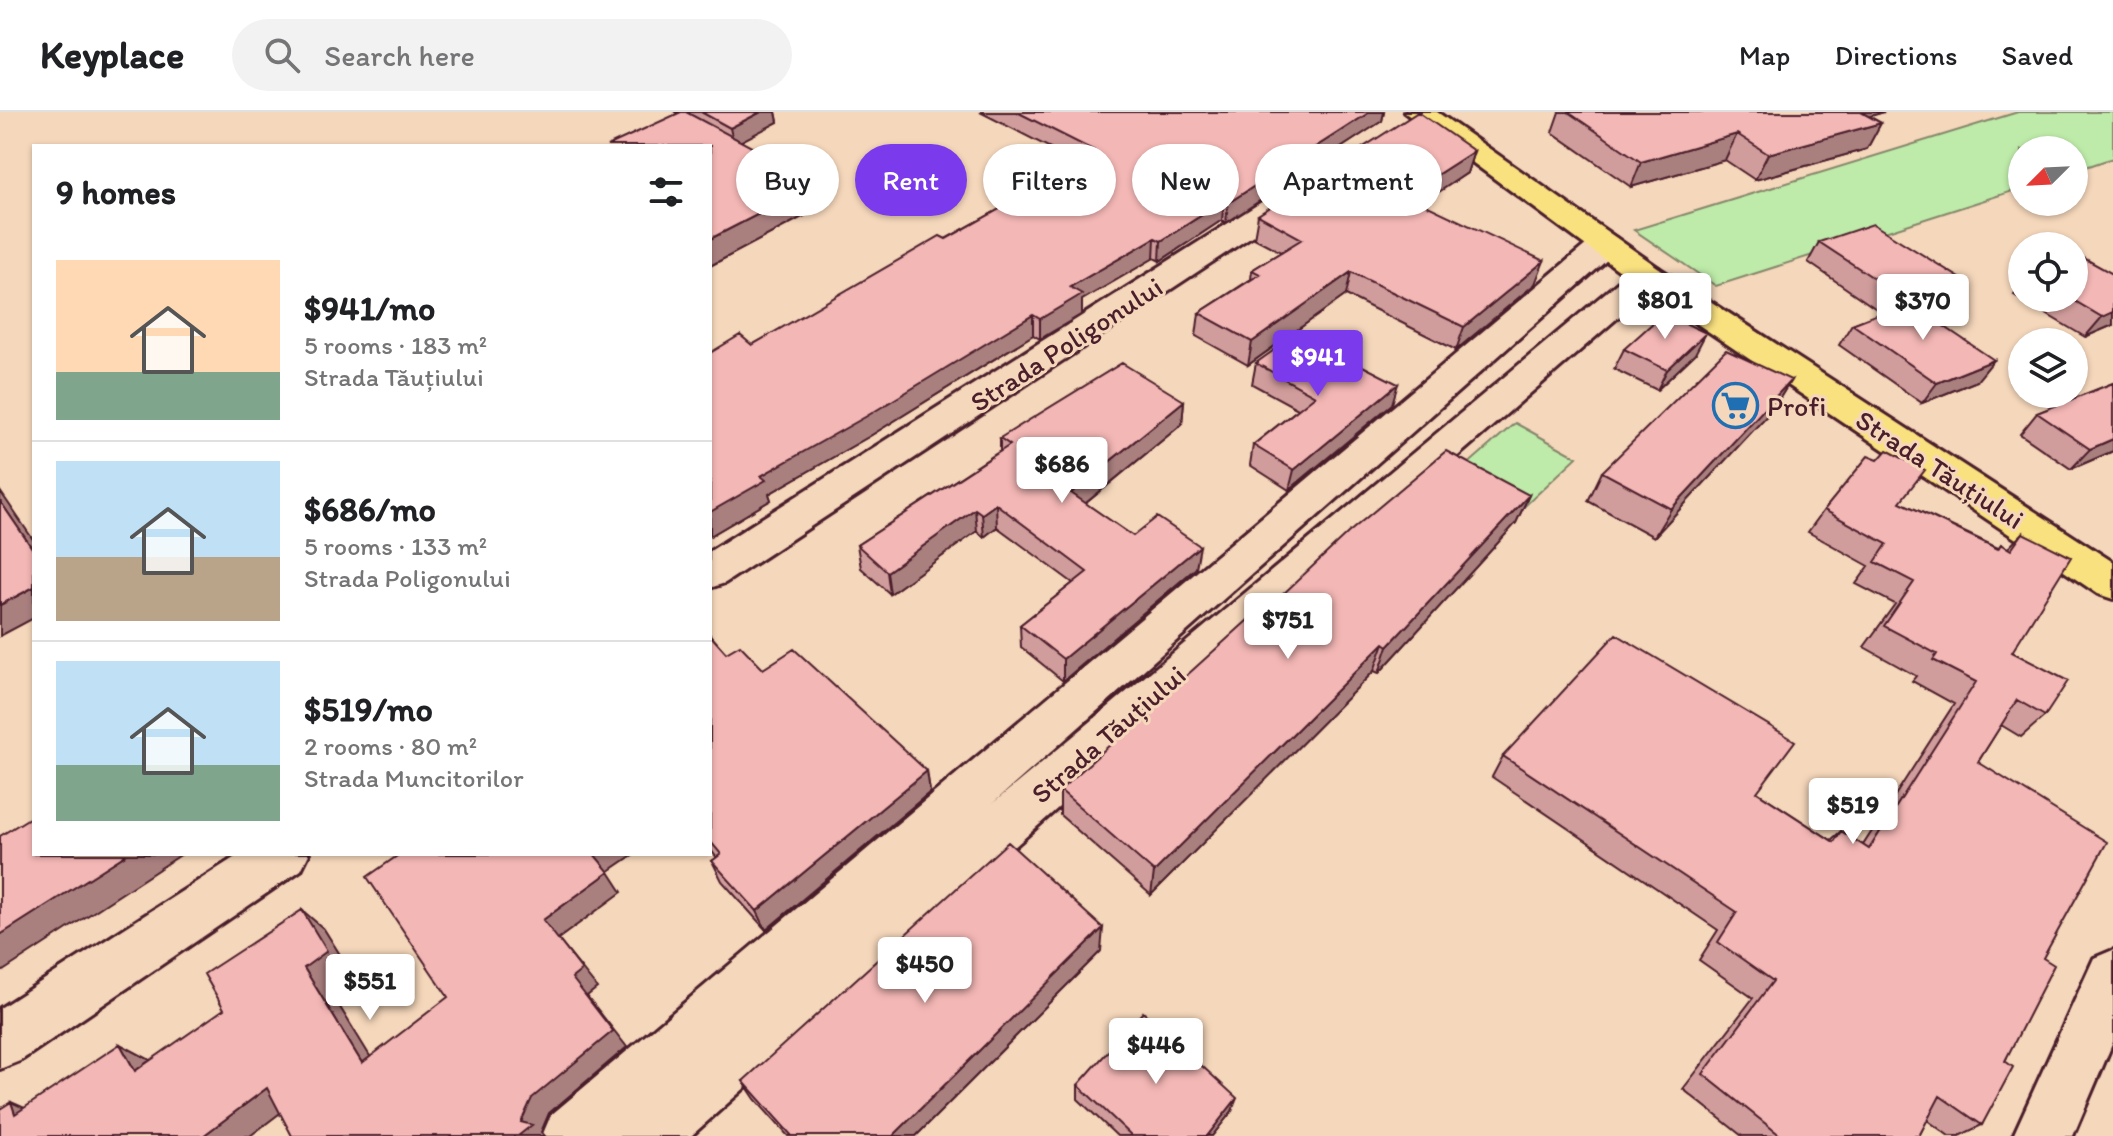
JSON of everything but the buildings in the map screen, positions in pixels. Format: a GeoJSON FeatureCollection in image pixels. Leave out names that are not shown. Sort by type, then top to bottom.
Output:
{"type":"FeatureCollection","features":[{"type":"Feature","properties":{"kind":"main road","name":"Strada Tăuțiului"},"geometry":{"type":"LineString","coordinates":[[1410,118],[2113,583]]}},
{"type":"Feature","properties":{"kind":"street","name":"Strada Poligonului"},"geometry":{"type":"LineString","coordinates":[[712,571],[1262,216]]}},
{"type":"Feature","properties":{"kind":"street"},"geometry":{"type":"LineString","coordinates":[[572,1136],[1605,245]]}},
{"type":"Feature","properties":{"kind":"street","name":"Strada Tăuțiului"},"geometry":{"type":"LineString","coordinates":[[646,1136],[1251,610],[1647,275]]}},
{"type":"Feature","properties":{"kind":"street"},"geometry":{"type":"LineString","coordinates":[[0,1041],[280,856]]}},
{"type":"Feature","properties":{"kind":"street"},"geometry":{"type":"LineString","coordinates":[[2043,1136],[2113,977]]}},
{"type":"Feature","properties":{"kind":"green space"},"geometry":{"type":"Polygon","coordinates":[[[2018,112],[2113,112],[2113,158],[2088,166],[2088,136],[2008,136],[2008,192],[1716,286],[1634,230],[2018,112]]]}},
{"type":"Feature","properties":{"kind":"green space"},"geometry":{"type":"Polygon","coordinates":[[[1515,423],[1577,457],[1512,518],[1449,481],[1515,423]]]}},
{"type":"Feature","properties":{"kind":"place","name":"Profi"},"geometry":{"type":"Point","coordinates":[1736,406]}}]}
